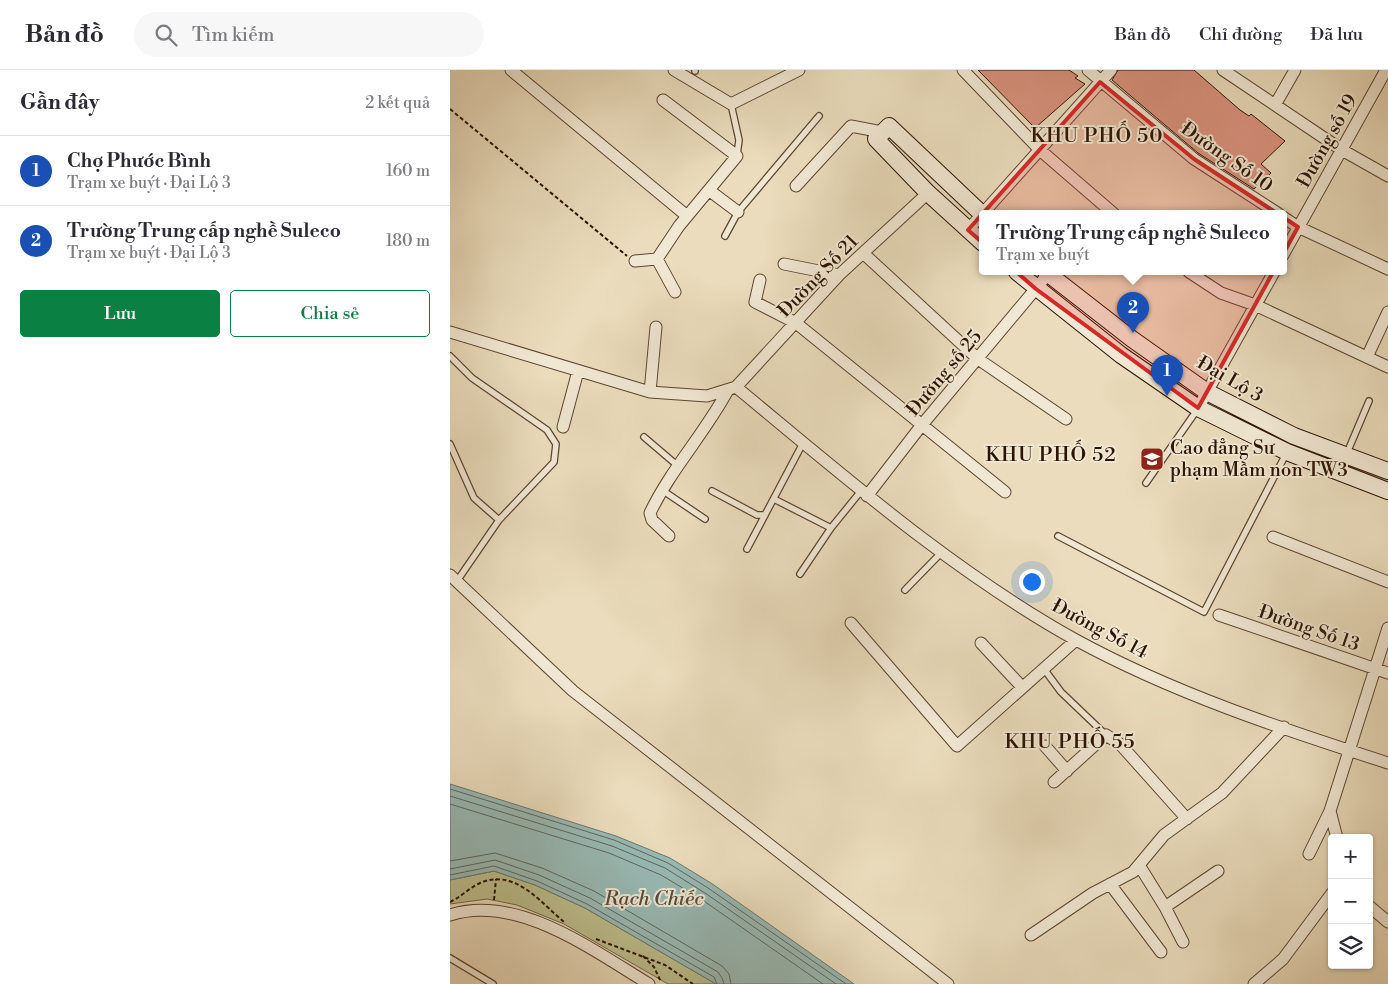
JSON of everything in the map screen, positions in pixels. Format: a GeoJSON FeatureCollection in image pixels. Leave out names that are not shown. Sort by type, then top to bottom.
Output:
{"type":"FeatureCollection","features":[{"type":"Feature","properties":{"kind":"street"},"geometry":{"type":"LineString","coordinates":[[511,70],[687,216]]}},
{"type":"Feature","properties":{"kind":"street"},"geometry":{"type":"LineString","coordinates":[[674,70],[731,104],[798,70]]}},
{"type":"Feature","properties":{"kind":"street"},"geometry":{"type":"LineString","coordinates":[[963,70],[1040,150],[1109,210]]}},
{"type":"Feature","properties":{"kind":"street","name":"Đường Số 10"},"geometry":{"type":"LineString","coordinates":[[1088,70],[1194,159],[1273,210]]}},
{"type":"Feature","properties":{"kind":"street"},"geometry":{"type":"LineString","coordinates":[[986,210],[1110,70]]}},
{"type":"Feature","properties":{"kind":"street"},"geometry":{"type":"LineString","coordinates":[[1223,70],[1342,150],[1388,176]]}},
{"type":"Feature","properties":{"kind":"street"},"geometry":{"type":"LineString","coordinates":[[1275,106],[1295,70]]}},
{"type":"Feature","properties":{"kind":"street","name":"Đường số 19"},"geometry":{"type":"LineString","coordinates":[[1287,248],[1386,70]]}},
{"type":"Feature","properties":{"kind":"street"},"geometry":{"type":"LineString","coordinates":[[635,262],[657,259],[687,216],[710,191],[737,156],[663,100]]}},
{"type":"Feature","properties":{"kind":"street"},"geometry":{"type":"LineString","coordinates":[[796,186],[851,126],[882,132]]}},
{"type":"Feature","properties":{"kind":"street"},"geometry":{"type":"LineString","coordinates":[[979,211],[892,128],[887,126],[876,141],[928,193],[979,240]]}},
{"type":"Feature","properties":{"kind":"street"},"geometry":{"type":"LineString","coordinates":[[710,191],[738,212]]}},
{"type":"Feature","properties":{"kind":"street","name":"Đường Số 21"},"geometry":{"type":"LineString","coordinates":[[669,536],[650,516],[662,490],[732,389],[796,324],[839,275],[928,193]]}},
{"type":"Feature","properties":{"kind":"street"},"geometry":{"type":"LineString","coordinates":[[968,230],[979,217]]}},
{"type":"Feature","properties":{"kind":"street","name":"Đường Số 10"},"geometry":{"type":"LineString","coordinates":[[1287,220],[1298,227],[1388,269]]}},
{"type":"Feature","properties":{"kind":"street"},"geometry":{"type":"LineString","coordinates":[[864,253],[978,359],[1066,419]]}},
{"type":"Feature","properties":{"kind":"street"},"geometry":{"type":"LineString","coordinates":[[657,259],[675,292]]}},
{"type":"Feature","properties":{"kind":"street"},"geometry":{"type":"LineString","coordinates":[[784,264],[839,275]]}},
{"type":"Feature","properties":{"kind":"street","name":"Đại Lộ 3"},"geometry":{"type":"LineString","coordinates":[[1020,275],[1121,355],[1198,408],[1287,452],[1388,491]]}},
{"type":"Feature","properties":{"kind":"street","name":"Đường số 25"},"geometry":{"type":"LineString","coordinates":[[864,493],[978,359],[1046,275]]}},
{"type":"Feature","properties":{"kind":"street","name":"Đại Lộ 3"},"geometry":{"type":"LineString","coordinates":[[1050,275],[1132,339],[1207,392],[1294,436],[1388,471]]}},
{"type":"Feature","properties":{"kind":"street"},"geometry":{"type":"LineString","coordinates":[[1194,275],[1221,293],[1255,305],[1388,367]]}},
{"type":"Feature","properties":{"kind":"street"},"geometry":{"type":"LineString","coordinates":[[1198,408],[1272,275]]}},
{"type":"Feature","properties":{"kind":"street"},"geometry":{"type":"LineString","coordinates":[[760,280],[755,302],[796,324],[1005,492]]}},
{"type":"Feature","properties":{"kind":"street"},"geometry":{"type":"LineString","coordinates":[[1367,357],[1388,312]]}},
{"type":"Feature","properties":{"kind":"street"},"geometry":{"type":"LineString","coordinates":[[650,392],[656,327]]}},
{"type":"Feature","properties":{"kind":"street"},"geometry":{"type":"LineString","coordinates":[[450,332],[650,392],[707,396],[732,389]]}},
{"type":"Feature","properties":{"kind":"street"},"geometry":{"type":"LineString","coordinates":[[563,427],[578,371]]}},
{"type":"Feature","properties":{"kind":"street","name":"Đường Số 14"},"geometry":{"type":"LineString","coordinates":[[732,389],[803,442],[864,493],[966,572],[1076,640],[1147,674],[1284,727],[1388,763]]}},
{"type":"Feature","properties":{"kind":"street"},"geometry":{"type":"LineString","coordinates":[[1272,537],[1388,582]]}},
{"type":"Feature","properties":{"kind":"street"},"geometry":{"type":"LineString","coordinates":[[452,582],[573,691],[948,984]]}},
{"type":"Feature","properties":{"kind":"street","name":"Đường Số 13"},"geometry":{"type":"LineString","coordinates":[[1219,615],[1388,672]]}},
{"type":"Feature","properties":{"kind":"street"},"geometry":{"type":"LineString","coordinates":[[851,623],[957,746],[1076,640]]}},
{"type":"Feature","properties":{"kind":"street"},"geometry":{"type":"LineString","coordinates":[[1309,854],[1330,811],[1388,628]]}},
{"type":"Feature","properties":{"kind":"street"},"geometry":{"type":"LineString","coordinates":[[981,643],[1022,687]]}},
{"type":"Feature","properties":{"kind":"street"},"geometry":{"type":"LineString","coordinates":[[1031,935],[1110,884],[1133,872],[1164,835],[1222,793],[1284,727]]}},
{"type":"Feature","properties":{"kind":"street"},"geometry":{"type":"LineString","coordinates":[[1054,782],[1106,735],[1120,744],[1187,819]]}},
{"type":"Feature","properties":{"kind":"street"},"geometry":{"type":"LineString","coordinates":[[1045,746],[1067,771]]}},
{"type":"Feature","properties":{"kind":"street"},"geometry":{"type":"LineString","coordinates":[[1330,811],[1337,834]]}},
{"type":"Feature","properties":{"kind":"street"},"geometry":{"type":"LineString","coordinates":[[1139,865],[1165,907],[1183,942]]}},
{"type":"Feature","properties":{"kind":"street"},"geometry":{"type":"LineString","coordinates":[[1165,907],[1218,871]]}},
{"type":"Feature","properties":{"kind":"street"},"geometry":{"type":"LineString","coordinates":[[1110,884],[1161,952]]}},
{"type":"Feature","properties":{"kind":"street"},"geometry":{"type":"LineString","coordinates":[[1254,984],[1283,959],[1328,898]]}},
{"type":"Feature","properties":{"kind":"street"},"geometry":{"type":"LineString","coordinates":[[450,915],[483,909],[503,911],[520,916],[563,934],[649,984]]}},
{"type":"Feature","properties":{"kind":"street"},"geometry":{"type":"LineString","coordinates":[[1373,909],[1388,922]]}},
{"type":"Feature","properties":{"kind":"lane"},"geometry":{"type":"LineString","coordinates":[[731,104],[739,140],[737,156]]}},
{"type":"Feature","properties":{"kind":"lane"},"geometry":{"type":"LineString","coordinates":[[725,236],[738,212],[819,116]]}},
{"type":"Feature","properties":{"kind":"lane"},"geometry":{"type":"LineString","coordinates":[[450,356],[472,378],[547,430],[556,444],[554,462],[499,520],[452,582]]}},
{"type":"Feature","properties":{"kind":"lane"},"geometry":{"type":"LineString","coordinates":[[1346,455],[1369,401]]}},
{"type":"Feature","properties":{"kind":"lane"},"geometry":{"type":"LineString","coordinates":[[1146,483],[1198,408]]}},
{"type":"Feature","properties":{"kind":"lane"},"geometry":{"type":"LineString","coordinates":[[1058,536],[1204,612],[1294,436]]}},
{"type":"Feature","properties":{"kind":"lane"},"geometry":{"type":"LineString","coordinates":[[644,438],[678,466]]}},
{"type":"Feature","properties":{"kind":"lane"},"geometry":{"type":"LineString","coordinates":[[747,550],[803,442]]}},
{"type":"Feature","properties":{"kind":"lane"},"geometry":{"type":"LineString","coordinates":[[450,444],[474,498],[499,520]]}},
{"type":"Feature","properties":{"kind":"lane"},"geometry":{"type":"LineString","coordinates":[[662,490],[705,518]]}},
{"type":"Feature","properties":{"kind":"lane"},"geometry":{"type":"LineString","coordinates":[[712,491],[757,515],[765,515]]}},
{"type":"Feature","properties":{"kind":"lane"},"geometry":{"type":"LineString","coordinates":[[800,574],[831,528],[864,493]]}},
{"type":"Feature","properties":{"kind":"lane"},"geometry":{"type":"LineString","coordinates":[[774,499],[831,528]]}},
{"type":"Feature","properties":{"kind":"lane"},"geometry":{"type":"LineString","coordinates":[[905,590],[941,553]]}},
{"type":"Feature","properties":{"kind":"lane"},"geometry":{"type":"LineString","coordinates":[[1044,669],[1061,692],[1106,735]]}},
{"type":"Feature","properties":{"kind":"lane"},"geometry":{"type":"LineString","coordinates":[[450,958],[493,984]]}},
{"type":"Feature","properties":{"kind":"path"},"geometry":{"type":"LineString","coordinates":[[450,109],[635,262]]}},
{"type":"Feature","properties":{"kind":"path"},"geometry":{"type":"LineString","coordinates":[[494,900],[496,879]]}},
{"type":"Feature","properties":{"kind":"path"},"geometry":{"type":"LineString","coordinates":[[450,902],[473,886],[496,879],[512,882],[525,888],[565,922]]}},
{"type":"Feature","properties":{"kind":"path"},"geometry":{"type":"LineString","coordinates":[[591,937],[642,955],[673,969],[693,984]]}},
{"type":"Feature","properties":{"kind":"path"},"geometry":{"type":"LineString","coordinates":[[642,955],[654,967],[662,982]]}},
{"type":"Feature","properties":{"kind":"highlighted area"},"geometry":{"type":"Polygon","coordinates":[[[1100,82],[1194,159],[1298,227],[1198,408],[1036,289],[968,230],[1100,82]]]}},
{"type":"Feature","properties":{"kind":"green space"},"geometry":{"type":"Polygon","coordinates":[[[494,871],[535,885],[585,908],[716,984],[668,984],[564,924],[517,905],[487,899],[450,904],[450,880],[494,871]]]}},
{"type":"Feature","properties":{"kind":"water","name":"Rạch Chiếc"},"geometry":{"type":"Polygon","coordinates":[[[450,784],[616,836],[670,858],[711,883],[854,984],[716,984],[585,908],[535,885],[494,871],[450,880],[450,784]]]}},
{"type":"Feature","properties":{"kind":"building"},"geometry":{"type":"Polygon","coordinates":[[[978,70],[1069,70],[1078,76],[1075,78],[1085,84],[1035,128],[978,70]]]}},
{"type":"Feature","properties":{"kind":"building"},"geometry":{"type":"Polygon","coordinates":[[[1118,70],[1194,70],[1240,110],[1249,116],[1251,114],[1285,141],[1261,164],[1271,173],[1254,189],[1198,153],[1112,80],[1118,70]]]}},
{"type":"Feature","properties":{"kind":"place","name":"Trường Trung cấp nghề Suleco"},"geometry":{"type":"Point","coordinates":[1133,333]}},
{"type":"Feature","properties":{"kind":"place","name":"Chợ Phước Bình"},"geometry":{"type":"Point","coordinates":[1167,396]}},
{"type":"Feature","properties":{"kind":"place","name":"Cao đẳng Sư phạm Mầm non TW3"},"geometry":{"type":"Point","coordinates":[1152,459]}},
{"type":"Feature","properties":{"kind":"district","name":"KHU PHỐ 50"},"geometry":{"type":"Point","coordinates":[1097,136]}},
{"type":"Feature","properties":{"kind":"district","name":"KHU PHỐ 52"},"geometry":{"type":"Point","coordinates":[1051,455]}},
{"type":"Feature","properties":{"kind":"district","name":"KHU PHỐ 55"},"geometry":{"type":"Point","coordinates":[1070,742]}}]}
